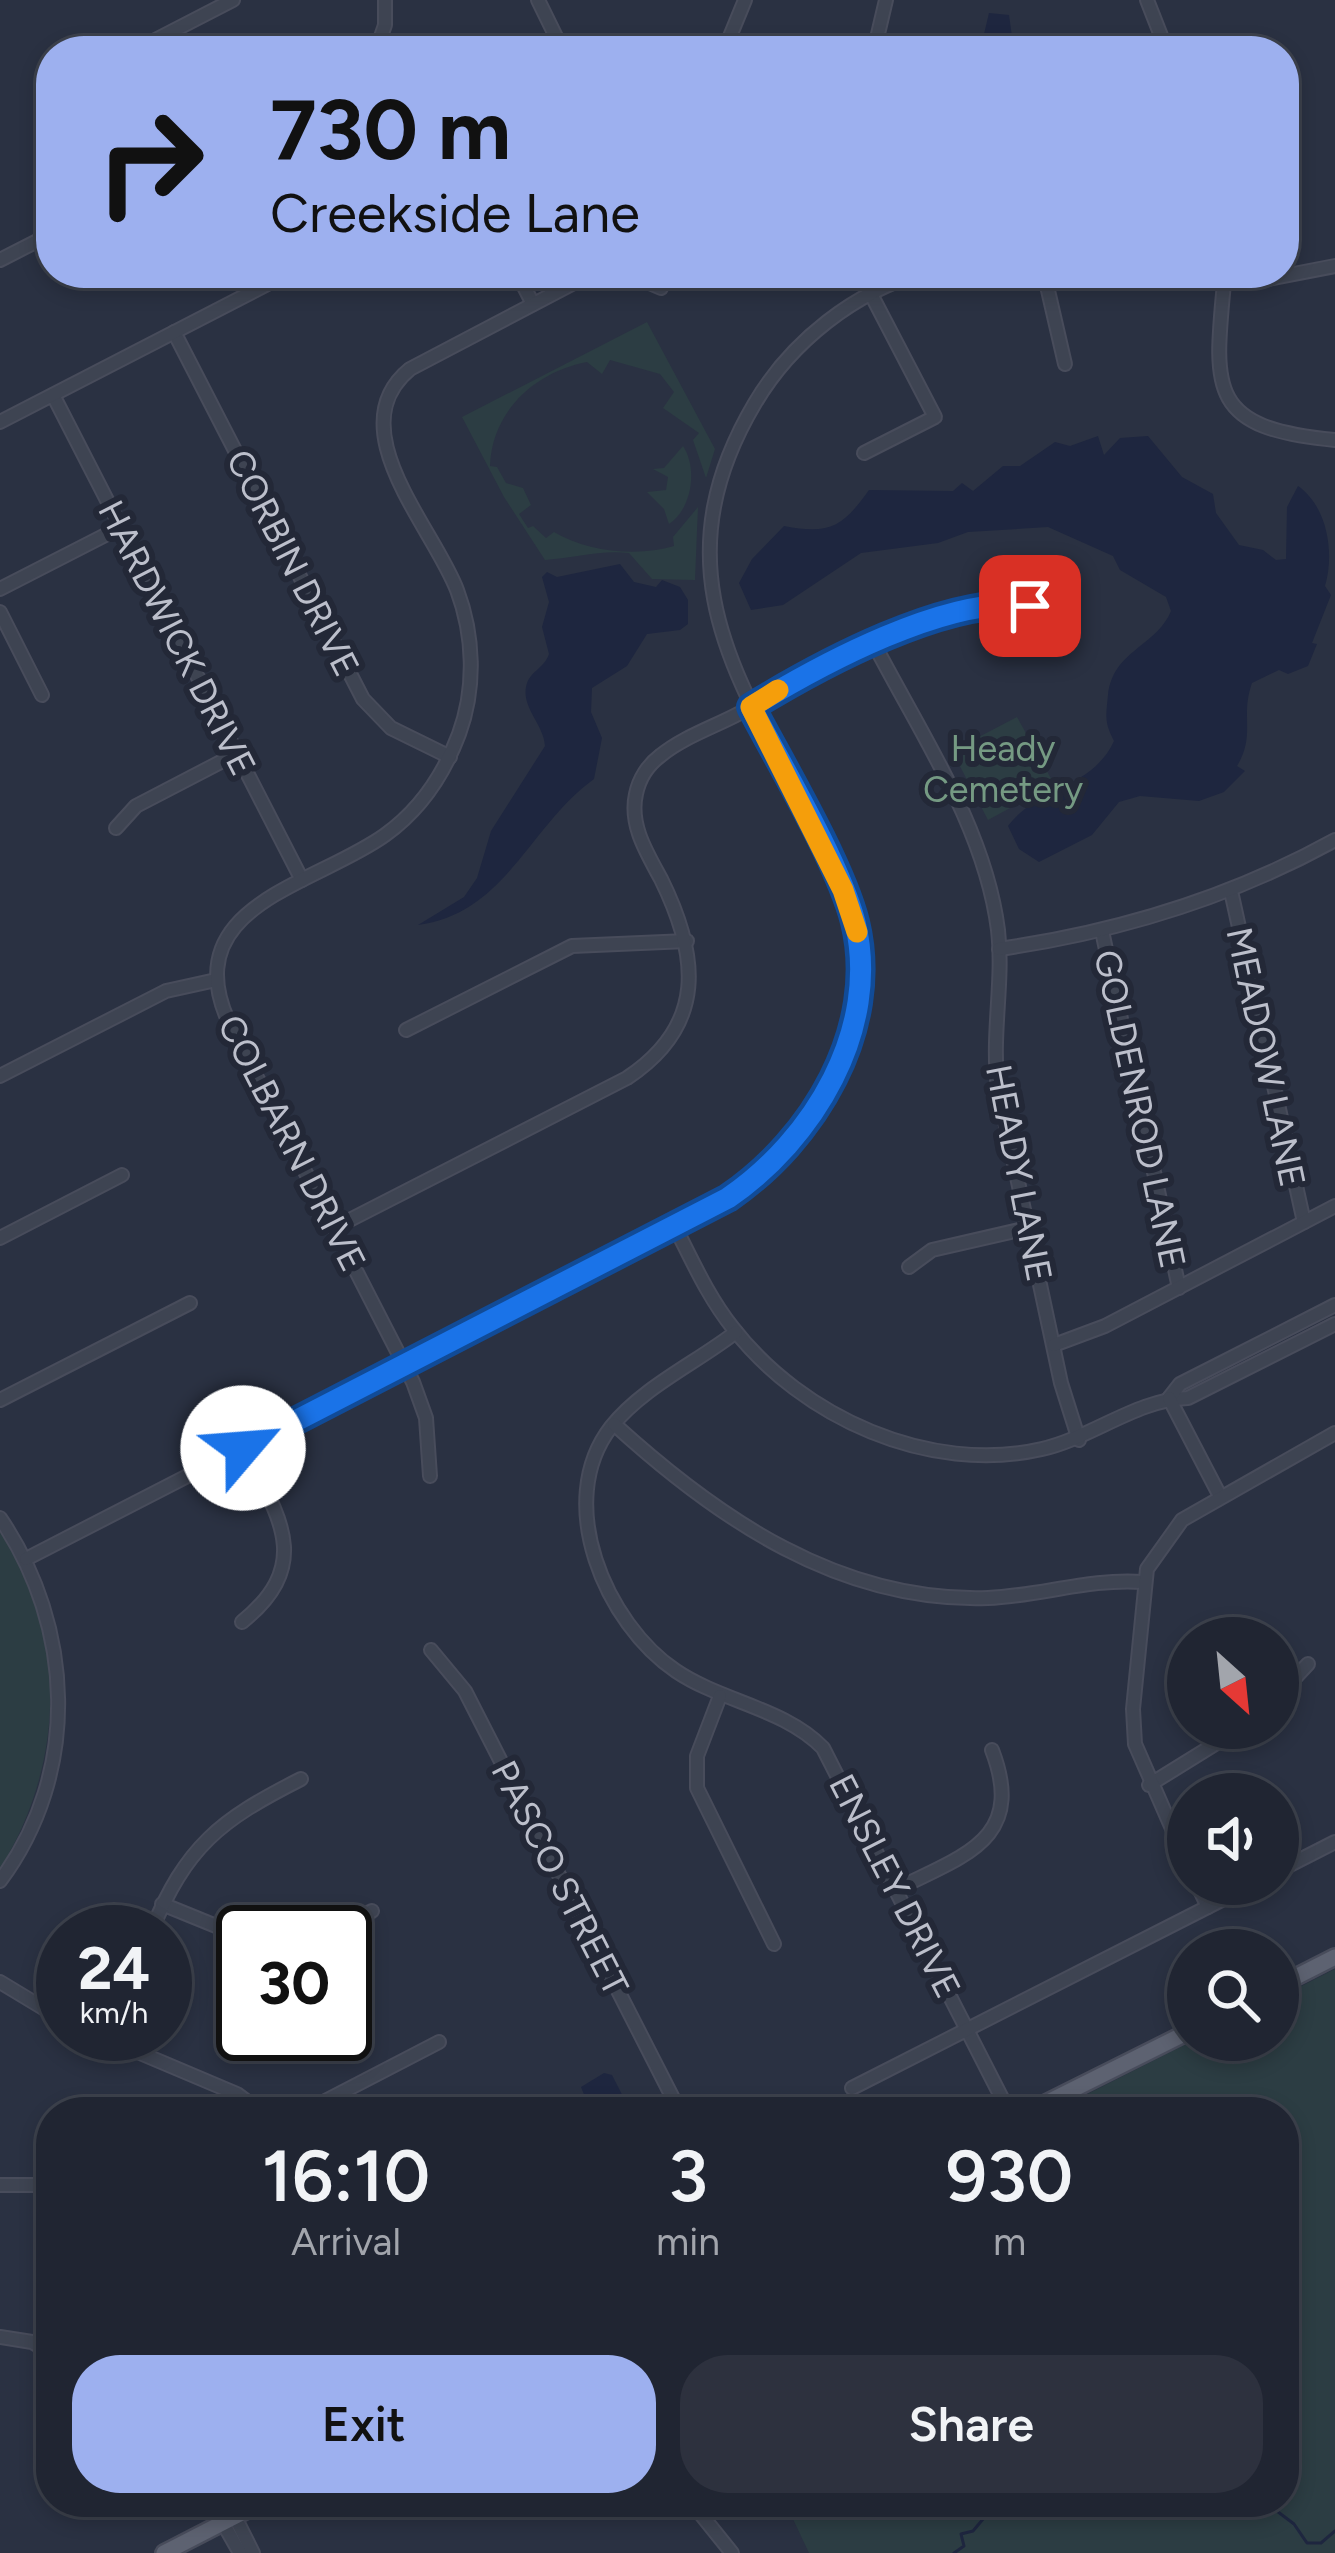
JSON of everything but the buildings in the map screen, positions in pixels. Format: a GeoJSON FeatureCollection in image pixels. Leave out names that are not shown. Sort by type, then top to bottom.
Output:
{"type":"FeatureCollection","features":[{"type":"Feature","properties":{"kind":"main road"},"geometry":{"type":"LineString","coordinates":[[1299,1976],[1335,1958]]}},
{"type":"Feature","properties":{"kind":"main road"},"geometry":{"type":"LineString","coordinates":[[1058,2097],[1167,2042]]}},
{"type":"Feature","properties":{"kind":"main road"},"geometry":{"type":"LineString","coordinates":[[164,2553],[235,2517]]}},
{"type":"Feature","properties":{"kind":"street"},"geometry":{"type":"LineString","coordinates":[[163,36],[233,0]]}},
{"type":"Feature","properties":{"kind":"street"},"geometry":{"type":"LineString","coordinates":[[379,36],[385,0]]}},
{"type":"Feature","properties":{"kind":"street"},"geometry":{"type":"LineString","coordinates":[[730,36],[745,0]]}},
{"type":"Feature","properties":{"kind":"street"},"geometry":{"type":"LineString","coordinates":[[878,36],[886,0]]}},
{"type":"Feature","properties":{"kind":"street"},"geometry":{"type":"LineString","coordinates":[[1147,0],[1161,36]]}},
{"type":"Feature","properties":{"kind":"street"},"geometry":{"type":"LineString","coordinates":[[542,1],[557,36]]}},
{"type":"Feature","properties":{"kind":"street"},"geometry":{"type":"LineString","coordinates":[[0,260],[36,242]]}},
{"type":"Feature","properties":{"kind":"street"},"geometry":{"type":"LineString","coordinates":[[1299,274],[1335,266]]}},
{"type":"Feature","properties":{"kind":"street"},"geometry":{"type":"LineString","coordinates":[[0,422],[260,288]]}},
{"type":"Feature","properties":{"kind":"street"},"geometry":{"type":"LineString","coordinates":[[524,288],[532,304],[563,288]]}},
{"type":"Feature","properties":{"kind":"street"},"geometry":{"type":"LineString","coordinates":[[864,453],[935,417],[868,288]]}},
{"type":"Feature","properties":{"kind":"street"},"geometry":{"type":"LineString","coordinates":[[26,1559],[674,1225],[743,1187],[796,1137],[831,1082],[855,1007],[859,961],[851,909],[724,648],[713,600],[711,547],[724,471],[742,426],[777,370],[820,328],[881,288]]}},
{"type":"Feature","properties":{"kind":"street"},"geometry":{"type":"LineString","coordinates":[[1048,288],[1065,364]]}},
{"type":"Feature","properties":{"kind":"street"},"geometry":{"type":"LineString","coordinates":[[1224,288],[1220,374],[1231,404],[1268,431],[1335,440]]}},
{"type":"Feature","properties":{"kind":"street","name":"COLBARN DRIVE"},"geometry":{"type":"LineString","coordinates":[[430,1476],[426,1418],[404,1364],[225,1016],[216,980],[225,943],[237,922],[260,902],[389,832],[422,800],[450,758],[470,691],[467,624],[454,583],[386,448],[382,415],[391,389],[410,369],[532,304]]}},
{"type":"Feature","properties":{"kind":"street","name":"CORBIN DRIVE"},"geometry":{"type":"LineString","coordinates":[[174,332],[363,699],[391,728],[450,758]]}},
{"type":"Feature","properties":{"kind":"street","name":"HARDWICK DRIVE"},"geometry":{"type":"LineString","coordinates":[[53,395],[302,880]]}},
{"type":"Feature","properties":{"kind":"street"},"geometry":{"type":"LineString","coordinates":[[0,590],[121,527]]}},
{"type":"Feature","properties":{"kind":"street"},"geometry":{"type":"LineString","coordinates":[[334,1228],[640,1069],[664,1046],[681,1016],[690,974],[687,941],[638,830],[637,788],[661,754],[873,642],[978,610],[1019,604],[1043,613]]}},
{"type":"Feature","properties":{"kind":"street"},"geometry":{"type":"LineString","coordinates":[[0,612],[43,695]]}},
{"type":"Feature","properties":{"kind":"street","name":"HEADY LANE"},"geometry":{"type":"LineString","coordinates":[[873,642],[976,844],[992,897],[999,949],[994,1062],[1079,1440]]}},
{"type":"Feature","properties":{"kind":"street"},"geometry":{"type":"LineString","coordinates":[[116,828],[136,806],[236,754]]}},
{"type":"Feature","properties":{"kind":"street"},"geometry":{"type":"LineString","coordinates":[[999,949],[1102,931],[1231,891],[1335,840]]}},
{"type":"Feature","properties":{"kind":"street","name":"MEADOW LANE"},"geometry":{"type":"LineString","coordinates":[[1231,891],[1304,1222]]}},
{"type":"Feature","properties":{"kind":"street","name":"GOLDENROD LANE"},"geometry":{"type":"LineString","coordinates":[[1102,931],[1179,1288]]}},
{"type":"Feature","properties":{"kind":"street"},"geometry":{"type":"LineString","coordinates":[[406,1030],[572,946],[687,941]]}},
{"type":"Feature","properties":{"kind":"street"},"geometry":{"type":"LineString","coordinates":[[0,1076],[166,992],[216,980]]}},
{"type":"Feature","properties":{"kind":"street"},"geometry":{"type":"LineString","coordinates":[[0,1238],[122,1175]]}},
{"type":"Feature","properties":{"kind":"street"},"geometry":{"type":"LineString","coordinates":[[1054,1345],[1089,1334],[1335,1206]]}},
{"type":"Feature","properties":{"kind":"street"},"geometry":{"type":"LineString","coordinates":[[674,1225],[736,1332],[807,1397],[886,1437],[987,1454],[1029,1452],[1079,1440],[1169,1398],[1188,1398],[1335,1324]]}},
{"type":"Feature","properties":{"kind":"street"},"geometry":{"type":"LineString","coordinates":[[909,1267],[932,1250],[1028,1228]]}},
{"type":"Feature","properties":{"kind":"street"},"geometry":{"type":"LineString","coordinates":[[0,1400],[190,1303]]}},
{"type":"Feature","properties":{"kind":"street"},"geometry":{"type":"LineString","coordinates":[[1169,1398],[1180,1384],[1335,1305]]}},
{"type":"Feature","properties":{"kind":"street"},"geometry":{"type":"LineString","coordinates":[[736,1332],[614,1424],[734,1523],[780,1549],[839,1570],[962,1598],[1143,1582]]}},
{"type":"Feature","properties":{"kind":"street"},"geometry":{"type":"LineString","coordinates":[[1169,1398],[1220,1496]]}},
{"type":"Feature","properties":{"kind":"street","name":"ENSLEY DRIVE"},"geometry":{"type":"LineString","coordinates":[[614,1424],[597,1452],[589,1487],[598,1566],[615,1604],[643,1641],[674,1670],[720,1696],[793,1725],[823,1748],[1003,2097]]}},
{"type":"Feature","properties":{"kind":"street"},"geometry":{"type":"LineString","coordinates":[[1167,1822],[1149,1785],[1132,1720],[1143,1582],[1170,1531],[1220,1496],[1335,1433]]}},
{"type":"Feature","properties":{"kind":"street"},"geometry":{"type":"LineString","coordinates":[[242,1622],[272,1593],[285,1554],[282,1523],[243,1448]]}},
{"type":"Feature","properties":{"kind":"street"},"geometry":{"type":"LineString","coordinates":[[0,1517],[26,1559],[52,1636],[57,1732],[33,1824],[0,1881]]}},
{"type":"Feature","properties":{"kind":"street","name":"PASCO STREET"},"geometry":{"type":"LineString","coordinates":[[431,1650],[465,1691],[672,2097]]}},
{"type":"Feature","properties":{"kind":"street"},"geometry":{"type":"LineString","coordinates":[[1299,1674],[1308,1664]]}},
{"type":"Feature","properties":{"kind":"street"},"geometry":{"type":"LineString","coordinates":[[720,1696],[695,1761],[697,1788],[774,1944]]}},
{"type":"Feature","properties":{"kind":"street"},"geometry":{"type":"LineString","coordinates":[[1149,1785],[1207,1749]]}},
{"type":"Feature","properties":{"kind":"street"},"geometry":{"type":"LineString","coordinates":[[897,1889],[970,1851],[991,1833],[1005,1796],[992,1750]]}},
{"type":"Feature","properties":{"kind":"street"},"geometry":{"type":"LineString","coordinates":[[216,1926],[162,1904],[188,1857],[216,1828],[301,1779]]}},
{"type":"Feature","properties":{"kind":"street"},"geometry":{"type":"LineString","coordinates":[[1299,1860],[1335,1842]]}},
{"type":"Feature","properties":{"kind":"street"},"geometry":{"type":"LineString","coordinates":[[852,2088],[1212,1905]]}},
{"type":"Feature","properties":{"kind":"street"},"geometry":{"type":"LineString","coordinates":[[0,1982],[36,2004]]}},
{"type":"Feature","properties":{"kind":"street"},"geometry":{"type":"LineString","coordinates":[[333,2097],[440,2042]]}},
{"type":"Feature","properties":{"kind":"street"},"geometry":{"type":"LineString","coordinates":[[160,2061],[240,2097]]}},
{"type":"Feature","properties":{"kind":"street"},"geometry":{"type":"LineString","coordinates":[[0,2186],[36,2185]]}},
{"type":"Feature","properties":{"kind":"street"},"geometry":{"type":"LineString","coordinates":[[0,2337],[36,2344]]}},
{"type":"Feature","properties":{"kind":"street"},"geometry":{"type":"LineString","coordinates":[[703,2517],[732,2553]]}},
{"type":"Feature","properties":{"kind":"street"},"geometry":{"type":"LineString","coordinates":[[229,2520],[240,2553]]}},
{"type":"Feature","properties":{"kind":"street"},"geometry":{"type":"LineString","coordinates":[[229,2520],[254,2553]]}},
{"type":"Feature","properties":{"kind":"green space"},"geometry":{"type":"Polygon","coordinates":[[[647,322],[715,449],[706,478],[693,440],[699,433],[663,408],[674,392],[660,374],[610,360],[602,374],[587,362],[568,367],[520,397],[499,428],[490,466],[497,467],[506,483],[523,488],[531,505],[519,514],[528,528],[533,526],[546,538],[554,532],[613,551],[674,546],[673,537],[698,507],[695,580],[652,579],[629,553],[545,560],[504,497],[462,417],[647,322]]]}},
{"type":"Feature","properties":{"kind":"green space"},"geometry":{"type":"Polygon","coordinates":[[[683,446],[690,465],[690,488],[683,509],[669,524],[664,509],[647,492],[666,490],[668,477],[653,469],[664,468],[683,446]]]}},
{"type":"Feature","properties":{"kind":"green space","name":"Heady Cemetery"},"geometry":{"type":"Polygon","coordinates":[[[1017,717],[1054,784],[988,820],[952,751],[1017,717]]]}},
{"type":"Feature","properties":{"kind":"green space"},"geometry":{"type":"Polygon","coordinates":[[[0,1532],[39,1614],[50,1700],[37,1787],[0,1869],[0,1532]]]}},
{"type":"Feature","properties":{"kind":"green space"},"geometry":{"type":"Polygon","coordinates":[[[1335,1969],[1335,2553],[809,2553],[792,2517],[1299,2517],[1299,2097],[1082,2097],[1167,2054],[1167,2061],[1299,2061],[1299,1987],[1335,1969]]]}},
{"type":"Feature","properties":{"kind":"water"},"geometry":{"type":"Polygon","coordinates":[[[989,13],[1009,15],[1012,36],[984,36],[989,13]]]}},
{"type":"Feature","properties":{"kind":"water"},"geometry":{"type":"Polygon","coordinates":[[[1098,436],[1104,455],[1120,438],[1148,436],[1182,477],[1213,494],[1216,513],[1239,545],[1263,550],[1276,560],[1286,559],[1287,507],[1298,486],[1322,517],[1329,559],[1325,586],[1331,595],[1308,666],[1288,674],[1279,670],[1252,683],[1246,744],[1237,766],[1245,771],[1224,792],[1199,801],[1140,796],[1119,802],[1092,835],[1039,862],[1019,849],[1008,826],[1104,757],[1114,741],[1106,719],[1112,680],[1126,658],[1164,623],[1171,611],[1166,597],[1120,570],[1113,556],[1048,527],[968,532],[938,543],[861,553],[783,605],[751,610],[739,583],[752,559],[784,526],[834,525],[869,490],[953,491],[962,483],[973,491],[1003,466],[1020,466],[1055,442],[1070,446],[1098,436]]]}},
{"type":"Feature","properties":{"kind":"water"},"geometry":{"type":"Polygon","coordinates":[[[620,564],[634,582],[656,587],[662,580],[680,587],[688,600],[688,624],[680,630],[647,634],[627,666],[592,688],[591,712],[602,738],[594,779],[571,798],[495,886],[448,917],[418,925],[464,897],[477,878],[491,831],[545,746],[526,695],[530,677],[549,654],[542,627],[549,602],[542,577],[547,572],[557,577],[620,564]]]}},
{"type":"Feature","properties":{"kind":"water"},"geometry":{"type":"Polygon","coordinates":[[[604,2073],[612,2075],[623,2097],[585,2097],[581,2087],[604,2073]]]}},
{"type":"Feature","properties":{"kind":"waterway"},"geometry":{"type":"LineString","coordinates":[[954,2553],[964,2546],[961,2534],[973,2531],[985,2517]]}},
{"type":"Feature","properties":{"kind":"waterway"},"geometry":{"type":"LineString","coordinates":[[1285,2517],[1307,2543],[1321,2543],[1335,2531]]}},
{"type":"Feature","properties":{"kind":"slow traffic"},"geometry":{"type":"LineString","coordinates":[[778,690],[751,707],[843,890],[857,932]]}},
{"type":"Feature","properties":{"kind":"route"},"geometry":{"type":"LineString","coordinates":[[243,1448],[728,1198],[784,1151],[816,1110],[843,1054],[855,1007],[858,948],[847,900],[751,707],[828,662],[898,632],[978,610],[1030,606]]}}]}
